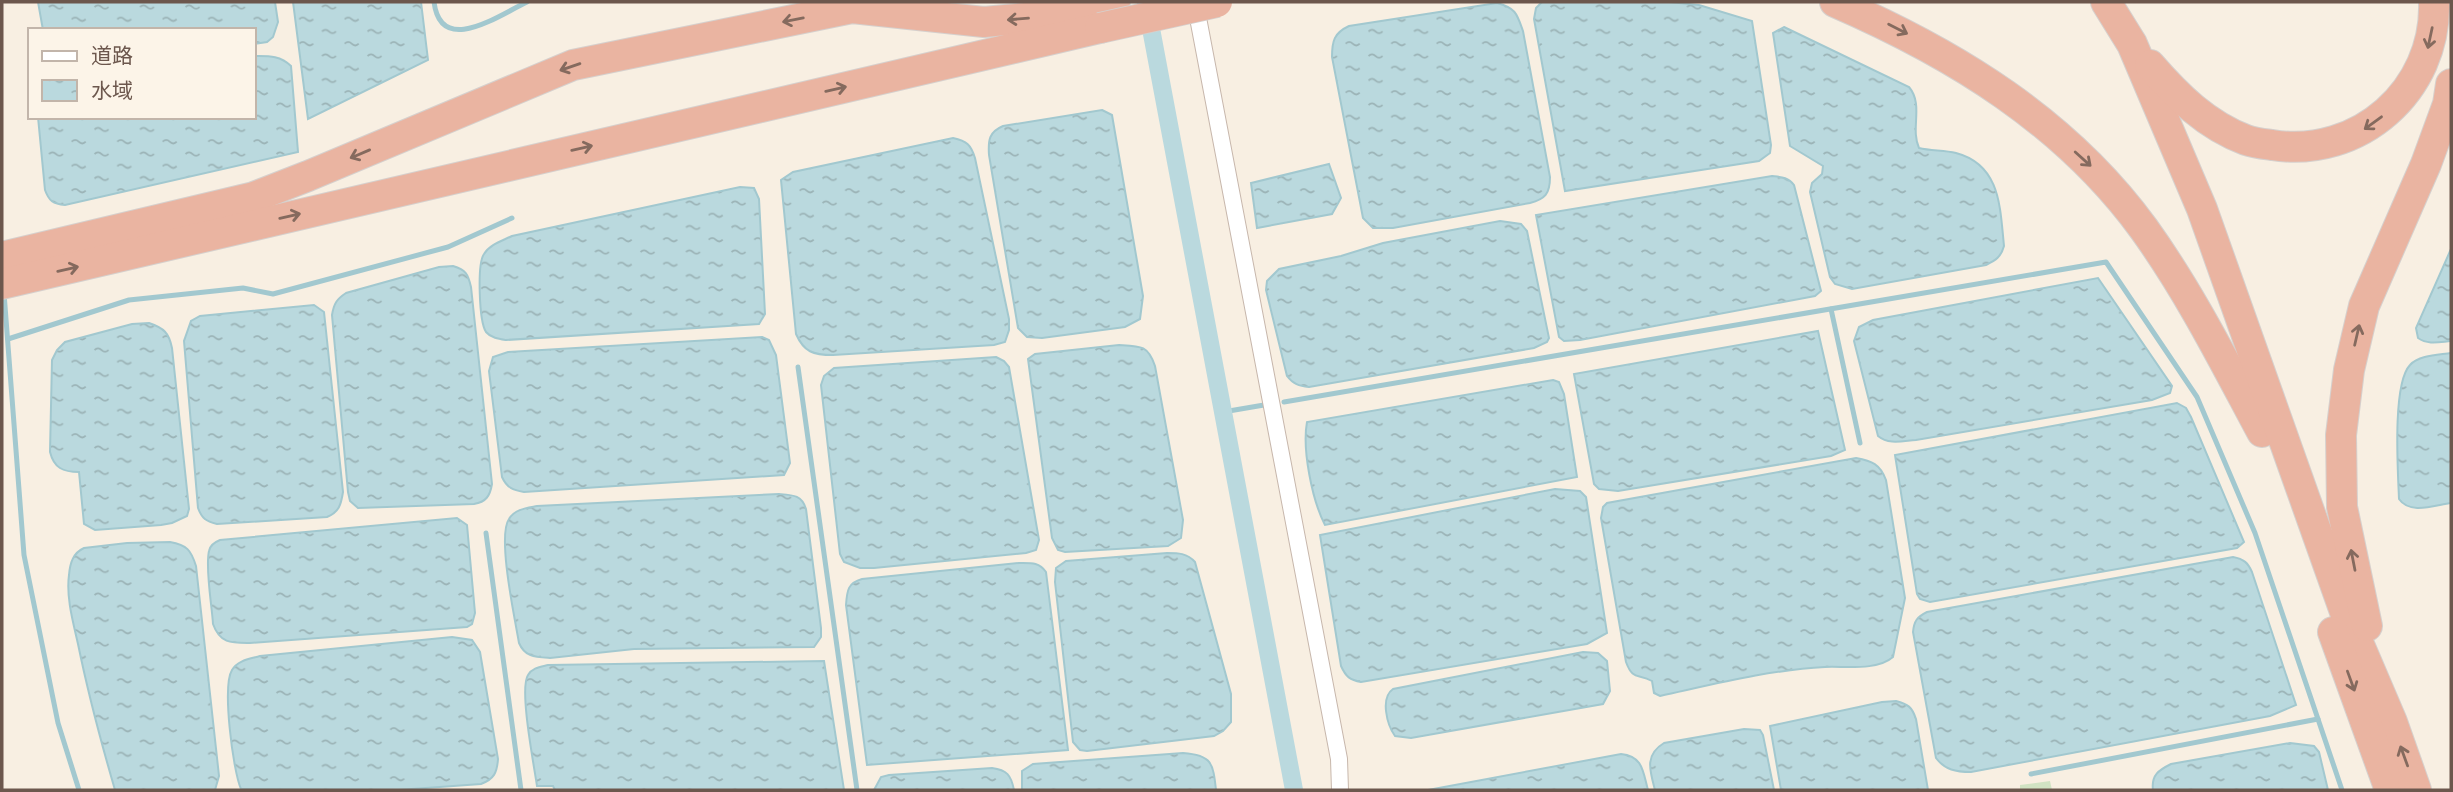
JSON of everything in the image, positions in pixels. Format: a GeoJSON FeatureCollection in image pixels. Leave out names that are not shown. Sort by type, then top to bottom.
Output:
{"type":"FeatureCollection","features":[{"type":"Feature","properties":{"kind":"highway"},"geometry":{"type":"LineString","coordinates":[[2,257],[254,197],[573,65],[852,8],[984,22],[1036,17],[1093,18],[1115,2]]}},
{"type":"Feature","properties":{"kind":"highway"},"geometry":{"type":"LineString","coordinates":[[2,284],[1093,18],[1217,2]]}},
{"type":"Feature","properties":{"kind":"highway"},"geometry":{"type":"LineString","coordinates":[[1835,2],[1897,28],[1976,73],[2039,120],[2096,172],[2143,228],[2189,296],[2262,432]]}},
{"type":"Feature","properties":{"kind":"highway"},"geometry":{"type":"LineString","coordinates":[[2094,2],[2197,212],[2262,432],[2390,790]]}},
{"type":"Feature","properties":{"kind":"highway"},"geometry":{"type":"LineString","coordinates":[[2106,2],[2132,44],[2172,90],[2204,119],[2247,141],[2287,147],[2324,145],[2359,132],[2388,112],[2418,73],[2429,44],[2434,2]]}},
{"type":"Feature","properties":{"kind":"highway"},"geometry":{"type":"LineString","coordinates":[[2132,44],[2345,612],[2392,722],[2416,790]]}},
{"type":"Feature","properties":{"kind":"highway"},"geometry":{"type":"LineString","coordinates":[[2392,722],[2359,595],[2342,507],[2341,435],[2349,370],[2364,306],[2426,164],[2448,104],[2451,84]]}},
{"type":"Feature","properties":{"kind":"street"},"geometry":{"type":"LineString","coordinates":[[1195,2],[1339,759],[1340,790]]}},
{"type":"Feature","properties":{"kind":"green space"},"geometry":{"type":"Polygon","coordinates":[[[2050,781],[2052,790],[2020,790],[2020,785],[2050,781]]]}},
{"type":"Feature","properties":{"kind":"water"},"geometry":{"type":"Polygon","coordinates":[[[38,2],[275,2],[278,22],[273,37],[267,42],[256,44],[256,28],[43,28],[38,2]]]}},
{"type":"Feature","properties":{"kind":"water"},"geometry":{"type":"Polygon","coordinates":[[[293,2],[421,2],[428,60],[308,119],[293,2]]]}},
{"type":"Feature","properties":{"kind":"water"},"geometry":{"type":"Polygon","coordinates":[[[1542,2],[1669,2],[1699,5],[1752,21],[1770,153],[1759,161],[1565,191],[1534,19],[1536,8],[1542,2]]]}},
{"type":"Feature","properties":{"kind":"water"},"geometry":{"type":"Polygon","coordinates":[[[1497,3],[1515,12],[1523,31],[1550,177],[1548,192],[1539,200],[1530,203],[1393,228],[1373,228],[1363,218],[1332,57],[1335,38],[1349,26],[1497,3]]]}},
{"type":"Feature","properties":{"kind":"water"},"geometry":{"type":"Polygon","coordinates":[[[1784,27],[1909,87],[1916,101],[1919,148],[1956,153],[1971,159],[1982,167],[1990,178],[1999,203],[2003,232],[2004,246],[1998,258],[1986,265],[1852,289],[1835,284],[1830,277],[1810,192],[1812,183],[1822,174],[1823,166],[1790,146],[1773,33],[1784,27]]]}},
{"type":"Feature","properties":{"kind":"water"},"geometry":{"type":"Polygon","coordinates":[[[256,56],[278,58],[291,66],[298,152],[65,205],[54,203],[45,190],[38,119],[256,119],[256,56]]]}},
{"type":"Feature","properties":{"kind":"water"},"geometry":{"type":"Polygon","coordinates":[[[1102,110],[1112,115],[1143,296],[1140,319],[1125,327],[1042,338],[1027,337],[1018,328],[989,155],[990,137],[1003,126],[1102,110]]]}},
{"type":"Feature","properties":{"kind":"water"},"geometry":{"type":"Polygon","coordinates":[[[953,138],[968,144],[975,158],[1009,319],[1005,342],[994,345],[833,355],[806,349],[796,334],[781,180],[793,172],[953,138]]]}},
{"type":"Feature","properties":{"kind":"water"},"geometry":{"type":"Polygon","coordinates":[[[1329,164],[1341,198],[1332,214],[1257,228],[1251,183],[1329,164]]]}},
{"type":"Feature","properties":{"kind":"water"},"geometry":{"type":"Polygon","coordinates":[[[1772,176],[1787,179],[1794,185],[1821,291],[1815,296],[1580,340],[1564,341],[1559,337],[1536,215],[1772,176]]]}},
{"type":"Feature","properties":{"kind":"water"},"geometry":{"type":"Polygon","coordinates":[[[740,187],[754,188],[759,199],[765,314],[759,324],[506,340],[486,332],[480,305],[480,269],[484,254],[496,243],[512,236],[740,187]]]}},
{"type":"Feature","properties":{"kind":"water"},"geometry":{"type":"Polygon","coordinates":[[[1500,221],[1521,224],[1527,231],[1549,338],[1547,342],[1534,348],[1309,387],[1296,384],[1287,376],[1266,290],[1267,281],[1279,269],[1341,256],[1383,243],[1500,221]]]}},
{"type":"Feature","properties":{"kind":"water"},"geometry":{"type":"Polygon","coordinates":[[[2451,249],[2451,341],[2426,342],[2418,338],[2416,328],[2451,249]]]}},
{"type":"Feature","properties":{"kind":"water"},"geometry":{"type":"Polygon","coordinates":[[[453,266],[466,273],[471,287],[492,484],[490,492],[487,498],[474,504],[358,508],[350,501],[348,492],[332,315],[335,304],[346,293],[439,267],[453,266]]]}},
{"type":"Feature","properties":{"kind":"water"},"geometry":{"type":"Polygon","coordinates":[[[2098,278],[2172,386],[2170,393],[2152,400],[1916,440],[1891,441],[1878,436],[1854,341],[1859,327],[1873,320],[2098,278]]]}},
{"type":"Feature","properties":{"kind":"water"},"geometry":{"type":"Polygon","coordinates":[[[314,305],[324,312],[343,492],[339,508],[327,517],[217,524],[207,521],[198,508],[184,341],[191,321],[200,316],[314,305]]]}},
{"type":"Feature","properties":{"kind":"water"},"geometry":{"type":"Polygon","coordinates":[[[149,323],[165,332],[172,348],[189,509],[187,516],[172,523],[95,530],[84,524],[79,472],[60,468],[50,452],[52,360],[65,342],[132,324],[149,323]]]}},
{"type":"Feature","properties":{"kind":"water"},"geometry":{"type":"Polygon","coordinates":[[[1818,331],[1845,450],[1831,456],[1618,491],[1599,489],[1594,484],[1574,374],[1818,331]]]}},
{"type":"Feature","properties":{"kind":"water"},"geometry":{"type":"Polygon","coordinates":[[[762,337],[769,340],[776,355],[790,463],[784,475],[524,492],[511,488],[504,481],[489,371],[493,357],[508,352],[762,337]]]}},
{"type":"Feature","properties":{"kind":"water"},"geometry":{"type":"Polygon","coordinates":[[[1119,345],[1146,350],[1155,366],[1183,520],[1181,538],[1168,546],[1065,552],[1058,550],[1052,538],[1028,359],[1035,354],[1119,345]]]}},
{"type":"Feature","properties":{"kind":"water"},"geometry":{"type":"Polygon","coordinates":[[[2451,353],[2451,503],[2423,508],[2410,507],[2399,499],[2397,429],[2404,375],[2410,365],[2419,359],[2451,353]]]}},
{"type":"Feature","properties":{"kind":"water"},"geometry":{"type":"Polygon","coordinates":[[[996,357],[1009,367],[1039,540],[1036,550],[874,568],[860,568],[844,562],[840,554],[821,385],[824,376],[834,368],[996,357]]]}},
{"type":"Feature","properties":{"kind":"water"},"geometry":{"type":"Polygon","coordinates":[[[1553,380],[1559,382],[1564,394],[1577,477],[1325,525],[1309,474],[1307,422],[1553,380]]]}},
{"type":"Feature","properties":{"kind":"water"},"geometry":{"type":"Polygon","coordinates":[[[2177,403],[2186,408],[2191,417],[2244,542],[2237,548],[1930,602],[1920,599],[1917,594],[1895,455],[2177,403]]]}},
{"type":"Feature","properties":{"kind":"water"},"geometry":{"type":"Polygon","coordinates":[[[1856,458],[1875,464],[1886,480],[1905,598],[1893,657],[1870,666],[1783,671],[1660,696],[1654,693],[1652,681],[1631,672],[1626,662],[1601,518],[1603,507],[1607,503],[1856,458]]]}},
{"type":"Feature","properties":{"kind":"water"},"geometry":{"type":"Polygon","coordinates":[[[1555,489],[1580,491],[1586,497],[1607,633],[1587,644],[1361,682],[1347,675],[1341,666],[1320,535],[1555,489]]]}},
{"type":"Feature","properties":{"kind":"water"},"geometry":{"type":"Polygon","coordinates":[[[779,494],[799,498],[806,509],[821,628],[821,637],[814,647],[634,649],[550,658],[531,655],[521,648],[511,598],[505,542],[509,519],[518,511],[537,506],[779,494]]]}},
{"type":"Feature","properties":{"kind":"water"},"geometry":{"type":"Polygon","coordinates":[[[457,518],[467,525],[475,613],[472,624],[467,627],[250,643],[227,641],[216,631],[213,624],[208,558],[210,547],[220,540],[457,518]]]}},
{"type":"Feature","properties":{"kind":"water"},"geometry":{"type":"Polygon","coordinates":[[[170,542],[188,549],[196,566],[219,776],[215,790],[115,790],[90,699],[72,618],[68,592],[70,566],[75,556],[84,548],[170,542]]]}},
{"type":"Feature","properties":{"kind":"water"},"geometry":{"type":"Polygon","coordinates":[[[1167,553],[1186,555],[1195,562],[1231,694],[1231,722],[1214,736],[1080,750],[1073,742],[1055,582],[1056,568],[1066,561],[1167,553]]]}},
{"type":"Feature","properties":{"kind":"water"},"geometry":{"type":"Polygon","coordinates":[[[2233,557],[2245,562],[2252,572],[2296,705],[2270,716],[1971,772],[1951,770],[1936,758],[1913,632],[1915,622],[1921,616],[1927,612],[2233,557]]]}},
{"type":"Feature","properties":{"kind":"water"},"geometry":{"type":"Polygon","coordinates":[[[1019,563],[1038,565],[1046,572],[1068,750],[867,765],[846,605],[851,585],[862,579],[1019,563]]]}},
{"type":"Feature","properties":{"kind":"water"},"geometry":{"type":"Polygon","coordinates":[[[452,637],[472,640],[480,652],[498,759],[492,778],[481,784],[398,790],[241,789],[232,748],[228,710],[229,679],[238,664],[260,656],[452,637]]]}},
{"type":"Feature","properties":{"kind":"water"},"geometry":{"type":"Polygon","coordinates":[[[1583,652],[1598,653],[1607,661],[1610,691],[1603,704],[1411,738],[1395,736],[1389,725],[1386,705],[1393,689],[1583,652]]]}},
{"type":"Feature","properties":{"kind":"water"},"geometry":{"type":"Polygon","coordinates":[[[824,661],[844,790],[555,790],[553,786],[537,786],[525,695],[528,675],[537,668],[548,665],[824,661]]]}},
{"type":"Feature","properties":{"kind":"water"},"geometry":{"type":"Polygon","coordinates":[[[1896,701],[1909,707],[1916,719],[1928,790],[1781,790],[1770,726],[1896,701]]]}},
{"type":"Feature","properties":{"kind":"water"},"geometry":{"type":"Polygon","coordinates":[[[1744,729],[1760,730],[1763,735],[1774,790],[1655,790],[1650,770],[1651,758],[1664,743],[1744,729]]]}},
{"type":"Feature","properties":{"kind":"water"},"geometry":{"type":"Polygon","coordinates":[[[2290,743],[2314,746],[2319,752],[2328,790],[2153,790],[2153,780],[2157,774],[2171,764],[2290,743]]]}},
{"type":"Feature","properties":{"kind":"water"},"geometry":{"type":"Polygon","coordinates":[[[1183,753],[1200,756],[1209,762],[1214,773],[1216,790],[1022,790],[1022,771],[1033,764],[1183,753]]]}},
{"type":"Feature","properties":{"kind":"water"},"geometry":{"type":"Polygon","coordinates":[[[1621,754],[1634,758],[1641,766],[1648,790],[1428,790],[1621,754]]]}},
{"type":"Feature","properties":{"kind":"water"},"geometry":{"type":"Polygon","coordinates":[[[992,768],[1007,774],[1014,790],[874,790],[881,777],[889,775],[992,768]]]}},
{"type":"Feature","properties":{"kind":"waterway"},"geometry":{"type":"LineString","coordinates":[[434,2],[439,18],[448,27],[459,30],[487,22],[527,2]]}},
{"type":"Feature","properties":{"kind":"waterway"},"geometry":{"type":"LineString","coordinates":[[1146,2],[1294,790]]}},
{"type":"Feature","properties":{"kind":"waterway"},"geometry":{"type":"LineString","coordinates":[[8,339],[129,300],[243,288],[273,294],[448,247],[512,218]]}},
{"type":"Feature","properties":{"kind":"waterway"},"geometry":{"type":"LineString","coordinates":[[1284,402],[2106,262],[2197,397],[2255,533],[2342,790]]}},
{"type":"Feature","properties":{"kind":"waterway"},"geometry":{"type":"LineString","coordinates":[[4,293],[24,555],[58,723],[79,790]]}},
{"type":"Feature","properties":{"kind":"waterway"},"geometry":{"type":"LineString","coordinates":[[1831,309],[1860,443]]}},
{"type":"Feature","properties":{"kind":"waterway"},"geometry":{"type":"LineString","coordinates":[[798,367],[857,790]]}},
{"type":"Feature","properties":{"kind":"waterway"},"geometry":{"type":"LineString","coordinates":[[1223,412],[1264,405]]}},
{"type":"Feature","properties":{"kind":"waterway"},"geometry":{"type":"LineString","coordinates":[[486,533],[521,790]]}},
{"type":"Feature","properties":{"kind":"waterway"},"geometry":{"type":"LineString","coordinates":[[2031,774],[2318,719]]}}]}
